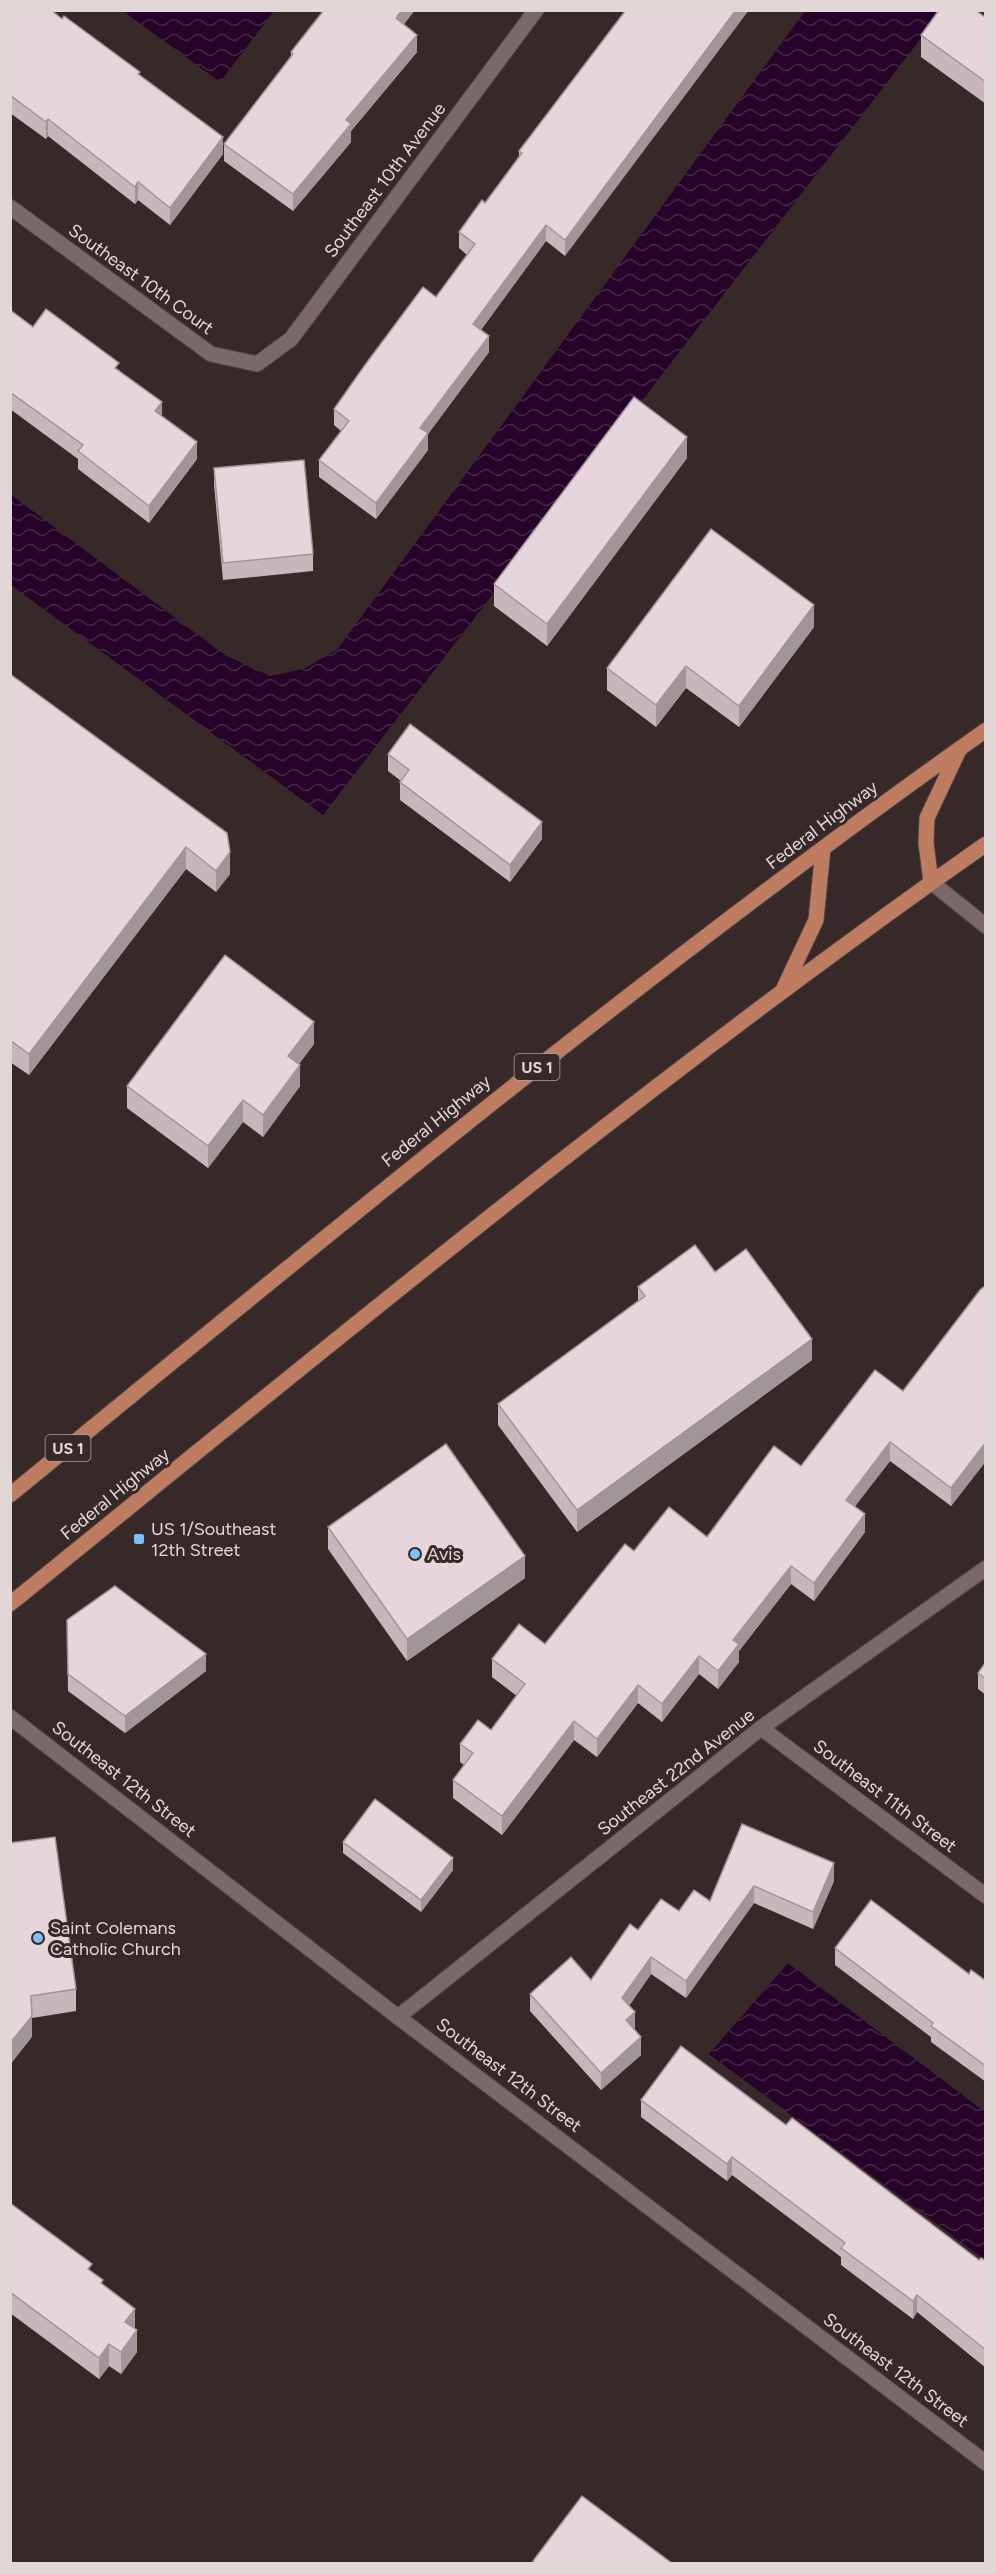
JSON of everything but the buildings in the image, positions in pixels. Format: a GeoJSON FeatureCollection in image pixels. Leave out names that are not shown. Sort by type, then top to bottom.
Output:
{"type":"FeatureCollection","features":[{"type":"Feature","properties":{"kind":"main road","name":"Federal Highway"},"geometry":{"type":"LineString","coordinates":[[10,1495],[512,1085],[823,849],[986,730]]}},
{"type":"Feature","properties":{"kind":"main road"},"geometry":{"type":"LineString","coordinates":[[932,882],[926,843],[927,818],[961,747]]}},
{"type":"Feature","properties":{"kind":"main road","name":"Federal Highway"},"geometry":{"type":"LineString","coordinates":[[10,1604],[455,1242],[676,1071],[986,844]]}},
{"type":"Feature","properties":{"kind":"main road"},"geometry":{"type":"LineString","coordinates":[[781,993],[816,920],[823,849]]}},
{"type":"Feature","properties":{"kind":"street","name":"Southeast 10th Avenue"},"geometry":{"type":"LineString","coordinates":[[257,364],[291,339],[536,10]]}},
{"type":"Feature","properties":{"kind":"street","name":"Southeast 10th Court"},"geometry":{"type":"LineString","coordinates":[[10,207],[211,354],[257,364]]}},
{"type":"Feature","properties":{"kind":"street"},"geometry":{"type":"LineString","coordinates":[[932,882],[986,926]]}},
{"type":"Feature","properties":{"kind":"street","name":"Southeast 22nd Avenue"},"geometry":{"type":"LineString","coordinates":[[398,2017],[761,1728],[986,1568]]}},
{"type":"Feature","properties":{"kind":"street","name":"Southeast 12th Street"},"geometry":{"type":"LineString","coordinates":[[10,1717],[398,2017],[986,2463]]}},
{"type":"Feature","properties":{"kind":"street","name":"Southeast 11th Street"},"geometry":{"type":"LineString","coordinates":[[761,1728],[986,1896]]}},
{"type":"Feature","properties":{"kind":"water"},"geometry":{"type":"Polygon","coordinates":[[[123,11],[274,11],[220,82],[123,11]]]}},
{"type":"Feature","properties":{"kind":"water"},"geometry":{"type":"Polygon","coordinates":[[[805,11],[942,11],[323,815],[11,585],[10,494],[225,655],[270,676],[303,669],[337,650],[805,11]]]}},
{"type":"Feature","properties":{"kind":"water"},"geometry":{"type":"Polygon","coordinates":[[[788,1963],[985,2112],[985,2260],[709,2054],[788,1963]]]}},
{"type":"Feature","properties":{"kind":"place","name":"US 1/Southeast 12th Street"},"geometry":{"type":"Point","coordinates":[139,1539]}},
{"type":"Feature","properties":{"kind":"place","name":"Avis"},"geometry":{"type":"Point","coordinates":[415,1554]}},
{"type":"Feature","properties":{"kind":"place","name":"Saint Colemans Catholic Church"},"geometry":{"type":"Point","coordinates":[38,1938]}}]}
